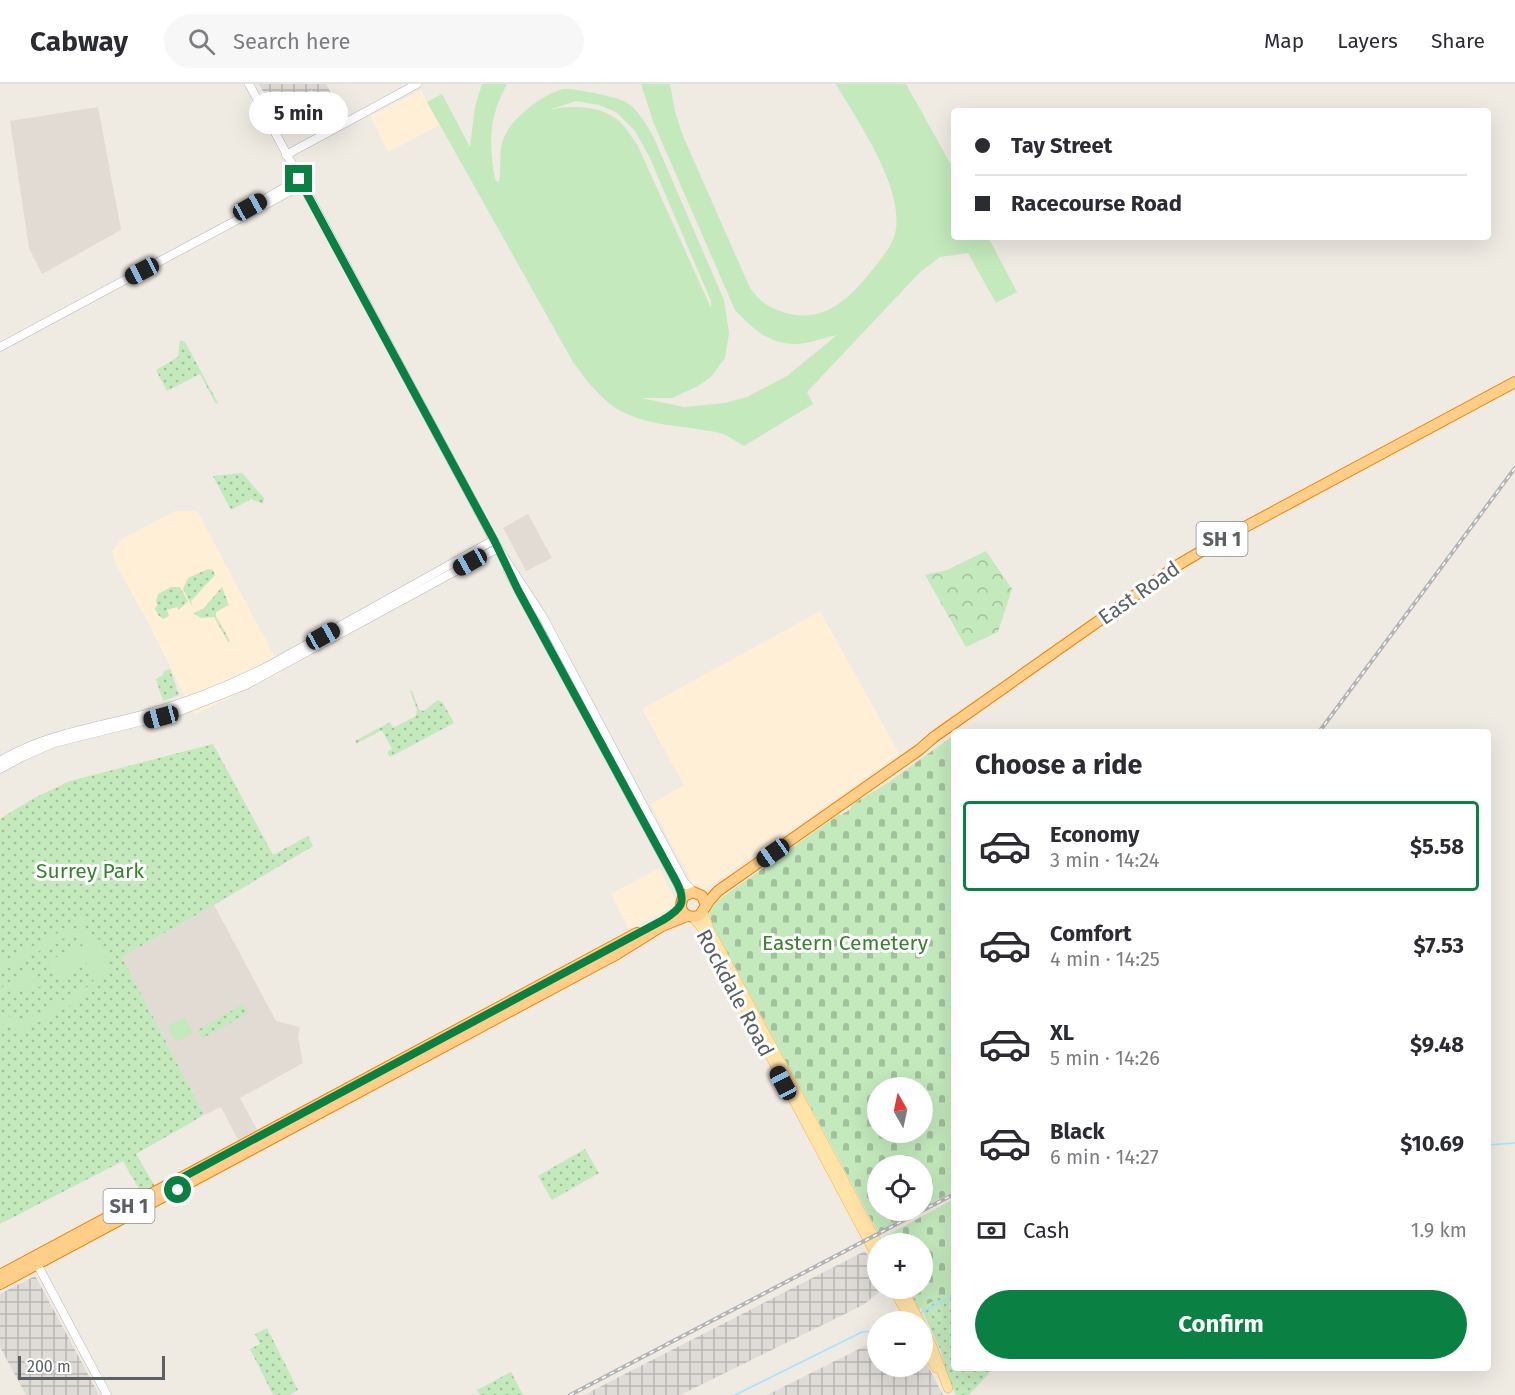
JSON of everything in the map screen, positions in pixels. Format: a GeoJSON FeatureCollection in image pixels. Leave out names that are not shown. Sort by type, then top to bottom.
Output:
{"type":"FeatureCollection","features":[{"type":"Feature","properties":{"kind":"highway","name":"East Road"},"geometry":{"type":"LineString","coordinates":[[693,905],[718,891],[1191,557],[1515,382]]}},
{"type":"Feature","properties":{"kind":"highway","name":"SH 1"},"geometry":{"type":"LineString","coordinates":[[0,1284],[35,1261],[693,905]]}},
{"type":"Feature","properties":{"kind":"highway","name":"SH 1"},"geometry":{"type":"LineString","coordinates":[[0,1275],[35,1261]]}},
{"type":"Feature","properties":{"kind":"main road","name":"Rockdale Road"},"geometry":{"type":"LineString","coordinates":[[693,905],[710,931],[867,1238]]}},
{"type":"Feature","properties":{"kind":"main road","name":"Rockdale Road"},"geometry":{"type":"LineString","coordinates":[[786,1081],[872,1233]]}},
{"type":"Feature","properties":{"kind":"main road"},"geometry":{"type":"LineString","coordinates":[[933,1349],[950,1392]]}},
{"type":"Feature","properties":{"kind":"main road"},"geometry":{"type":"LineString","coordinates":[[933,1362],[950,1392]]}},
{"type":"Feature","properties":{"kind":"street"},"geometry":{"type":"LineString","coordinates":[[249,84],[496,544],[518,590],[677,883],[693,905]]}},
{"type":"Feature","properties":{"kind":"street"},"geometry":{"type":"LineString","coordinates":[[286,155],[417,84]]}},
{"type":"Feature","properties":{"kind":"street"},"geometry":{"type":"LineString","coordinates":[[0,342],[300,182]]}},
{"type":"Feature","properties":{"kind":"street"},"geometry":{"type":"LineString","coordinates":[[0,347],[300,182]]}},
{"type":"Feature","properties":{"kind":"street"},"geometry":{"type":"LineString","coordinates":[[496,544],[525,587],[562,652],[684,882],[693,905]]}},
{"type":"Feature","properties":{"kind":"street"},"geometry":{"type":"LineString","coordinates":[[0,761],[29,746],[61,734],[169,707],[232,684],[270,666],[496,544]]}},
{"type":"Feature","properties":{"kind":"street"},"geometry":{"type":"LineString","coordinates":[[0,769],[54,743],[175,713],[250,683],[496,544]]}},
{"type":"Feature","properties":{"kind":"street"},"geometry":{"type":"LineString","coordinates":[[554,656],[562,652]]}},
{"type":"Feature","properties":{"kind":"street"},"geometry":{"type":"LineString","coordinates":[[35,1261],[107,1395]]}},
{"type":"Feature","properties":{"kind":"shaded area"},"geometry":{"type":"Polygon","coordinates":[[[259,84],[326,84],[343,115],[329,122],[312,90],[273,110],[259,84]]]}},
{"type":"Feature","properties":{"kind":"shaded area"},"geometry":{"type":"Polygon","coordinates":[[[421,90],[440,125],[388,152],[370,116],[421,90]]]}},
{"type":"Feature","properties":{"kind":"shaded area"},"geometry":{"type":"Polygon","coordinates":[[[98,107],[121,230],[42,274],[29,248],[10,121],[98,107]]]}},
{"type":"Feature","properties":{"kind":"shaded area"},"geometry":{"type":"Polygon","coordinates":[[[175,511],[197,511],[283,672],[194,715],[150,626],[114,561],[112,551],[122,539],[175,511]]]}},
{"type":"Feature","properties":{"kind":"shaded area"},"geometry":{"type":"Polygon","coordinates":[[[528,514],[552,558],[526,571],[503,528],[528,514]]]}},
{"type":"Feature","properties":{"kind":"shaded area"},"geometry":{"type":"Polygon","coordinates":[[[820,611],[900,755],[703,890],[695,890],[651,804],[684,785],[642,709],[820,611]]]}},
{"type":"Feature","properties":{"kind":"shaded area"},"geometry":{"type":"Polygon","coordinates":[[[659,868],[676,901],[673,907],[629,930],[611,894],[659,868]]]}},
{"type":"Feature","properties":{"kind":"shaded area"},"geometry":{"type":"Polygon","coordinates":[[[214,905],[276,1021],[300,1027],[298,1037],[303,1063],[240,1098],[257,1130],[238,1140],[221,1107],[204,1115],[122,957],[214,905]]]}},
{"type":"Feature","properties":{"kind":"shaded area"},"geometry":{"type":"Polygon","coordinates":[[[865,1251],[867,1254],[867,1299],[870,1299],[863,1305],[680,1395],[584,1395],[865,1251]]]}},
{"type":"Feature","properties":{"kind":"shaded area"},"geometry":{"type":"Polygon","coordinates":[[[35,1276],[99,1395],[26,1395],[0,1347],[0,1294],[35,1276]]]}},
{"type":"Feature","properties":{"kind":"shaded area"},"geometry":{"type":"Polygon","coordinates":[[[867,1345],[867,1377],[933,1376],[943,1395],[767,1395],[867,1345]]]}},
{"type":"Feature","properties":{"kind":"green space"},"geometry":{"type":"Polygon","coordinates":[[[482,84],[507,84],[496,109],[491,142],[495,180],[499,182],[501,148],[508,130],[530,107],[556,91],[576,90],[614,98],[631,105],[639,114],[654,138],[724,300],[729,333],[725,358],[711,377],[672,398],[641,398],[684,407],[725,403],[747,397],[787,376],[837,335],[805,343],[783,343],[758,331],[735,310],[654,124],[641,84],[670,84],[675,112],[683,136],[750,288],[761,301],[770,307],[786,313],[813,315],[836,306],[865,279],[886,252],[895,234],[897,216],[894,197],[887,177],[836,84],[906,84],[951,165],[951,240],[990,240],[1017,292],[996,303],[968,253],[940,257],[920,272],[807,392],[813,404],[744,446],[720,433],[648,421],[622,412],[610,404],[573,362],[427,102],[442,94],[470,147],[475,107],[482,84]],[[576,101],[549,110],[567,107],[594,109],[611,116],[624,126],[637,144],[711,308],[711,301],[649,156],[635,131],[616,112],[599,105],[576,101]]]}},
{"type":"Feature","properties":{"kind":"green space"},"geometry":{"type":"Polygon","coordinates":[[[180,340],[185,342],[218,403],[216,404],[200,374],[167,391],[156,370],[178,357],[180,340]]]}},
{"type":"Feature","properties":{"kind":"green space"},"geometry":{"type":"Polygon","coordinates":[[[242,473],[264,498],[263,504],[251,499],[231,510],[213,476],[242,473]]]}},
{"type":"Feature","properties":{"kind":"green space"},"geometry":{"type":"Polygon","coordinates":[[[986,551],[1012,589],[998,632],[966,647],[925,575],[947,570],[986,551]]]}},
{"type":"Feature","properties":{"kind":"green space"},"geometry":{"type":"Polygon","coordinates":[[[208,569],[213,570],[215,575],[191,601],[193,608],[183,589],[188,578],[208,569]]]}},
{"type":"Feature","properties":{"kind":"green space"},"geometry":{"type":"Polygon","coordinates":[[[171,587],[180,587],[188,601],[179,610],[177,607],[167,610],[169,616],[163,619],[155,609],[156,601],[158,594],[171,587]]]}},
{"type":"Feature","properties":{"kind":"green space"},"geometry":{"type":"Polygon","coordinates":[[[222,587],[229,605],[216,612],[216,616],[230,641],[228,642],[214,617],[201,618],[193,613],[203,609],[222,587]]]}},
{"type":"Feature","properties":{"kind":"green space"},"geometry":{"type":"Polygon","coordinates":[[[170,669],[179,695],[163,701],[156,679],[163,675],[164,671],[170,669]]]}},
{"type":"Feature","properties":{"kind":"green space"},"geometry":{"type":"Polygon","coordinates":[[[410,691],[412,691],[419,710],[424,711],[438,700],[443,703],[454,723],[390,757],[387,752],[392,749],[383,732],[380,731],[356,744],[355,741],[390,722],[393,728],[416,716],[417,710],[410,691]]]}},
{"type":"Feature","properties":{"kind":"green space","name":"Eastern Cemetery"},"geometry":{"type":"Polygon","coordinates":[[[951,737],[951,1193],[933,1203],[933,1155],[867,1155],[867,1212],[713,926],[709,912],[717,901],[839,814],[851,809],[851,805],[889,782],[951,737]]]}},
{"type":"Feature","properties":{"kind":"green space","name":"Surrey Park"},"geometry":{"type":"Polygon","coordinates":[[[213,744],[273,855],[308,836],[313,846],[122,957],[204,1115],[136,1154],[156,1188],[142,1194],[123,1161],[0,1224],[0,819],[34,798],[70,781],[213,744]]]}},
{"type":"Feature","properties":{"kind":"green space"},"geometry":{"type":"Polygon","coordinates":[[[82,918],[84,923],[68,929],[85,932],[103,942],[101,944],[107,957],[108,967],[105,977],[92,992],[15,1034],[12,1027],[0,1023],[0,1011],[16,1020],[29,1018],[89,986],[95,979],[83,957],[62,982],[49,962],[80,942],[75,956],[92,945],[80,938],[68,937],[0,973],[0,963],[77,923],[77,920],[82,918]]]}},
{"type":"Feature","properties":{"kind":"green space"},"geometry":{"type":"Polygon","coordinates":[[[30,966],[40,987],[0,991],[0,989],[30,966]]]}},
{"type":"Feature","properties":{"kind":"green space"},"geometry":{"type":"Polygon","coordinates":[[[243,1004],[248,1013],[203,1038],[198,1030],[243,1004]]]}},
{"type":"Feature","properties":{"kind":"green space"},"geometry":{"type":"Polygon","coordinates":[[[185,1017],[193,1033],[176,1042],[167,1026],[185,1017]]]}},
{"type":"Feature","properties":{"kind":"green space"},"geometry":{"type":"Polygon","coordinates":[[[585,1149],[599,1173],[552,1200],[538,1176],[585,1149]]]}},
{"type":"Feature","properties":{"kind":"green space"},"geometry":{"type":"Polygon","coordinates":[[[951,1201],[951,1292],[920,1308],[915,1299],[933,1299],[933,1233],[891,1233],[913,1221],[933,1221],[933,1210],[951,1201]]]}},
{"type":"Feature","properties":{"kind":"green space","name":"Eastern Cemetery"},"geometry":{"type":"Polygon","coordinates":[[[872,1221],[899,1221],[878,1232],[872,1221]]]}},
{"type":"Feature","properties":{"kind":"green space"},"geometry":{"type":"Polygon","coordinates":[[[951,1250],[951,1371],[991,1371],[969,1395],[956,1395],[948,1378],[941,1351],[933,1334],[933,1311],[922,1311],[921,1308],[919,1310],[913,1299],[933,1299],[933,1274],[951,1250]]]}},
{"type":"Feature","properties":{"kind":"green space"},"geometry":{"type":"Polygon","coordinates":[[[267,1328],[298,1390],[289,1395],[273,1395],[250,1349],[260,1344],[255,1334],[267,1328]]]}},
{"type":"Feature","properties":{"kind":"green space"},"geometry":{"type":"Polygon","coordinates":[[[511,1372],[523,1395],[480,1395],[477,1390],[511,1372]]]}},
{"type":"Feature","properties":{"kind":"waterway"},"geometry":{"type":"LineString","coordinates":[[1491,1145],[1515,1143]]}},
{"type":"Feature","properties":{"kind":"waterway"},"geometry":{"type":"LineString","coordinates":[[924,1311],[951,1297]]}},
{"type":"Feature","properties":{"kind":"waterway"},"geometry":{"type":"LineString","coordinates":[[735,1395],[862,1332],[867,1332]]}},
{"type":"Feature","properties":{"kind":"railway"},"geometry":{"type":"LineString","coordinates":[[1321,729],[1515,468]]}},
{"type":"Feature","properties":{"kind":"railway"},"geometry":{"type":"LineString","coordinates":[[570,1395],[951,1196]]}},
{"type":"Feature","properties":{"kind":"route"},"geometry":{"type":"LineString","coordinates":[[178,1190],[174,1182],[663,920],[681,907],[683,897],[299,179]]}}]}
